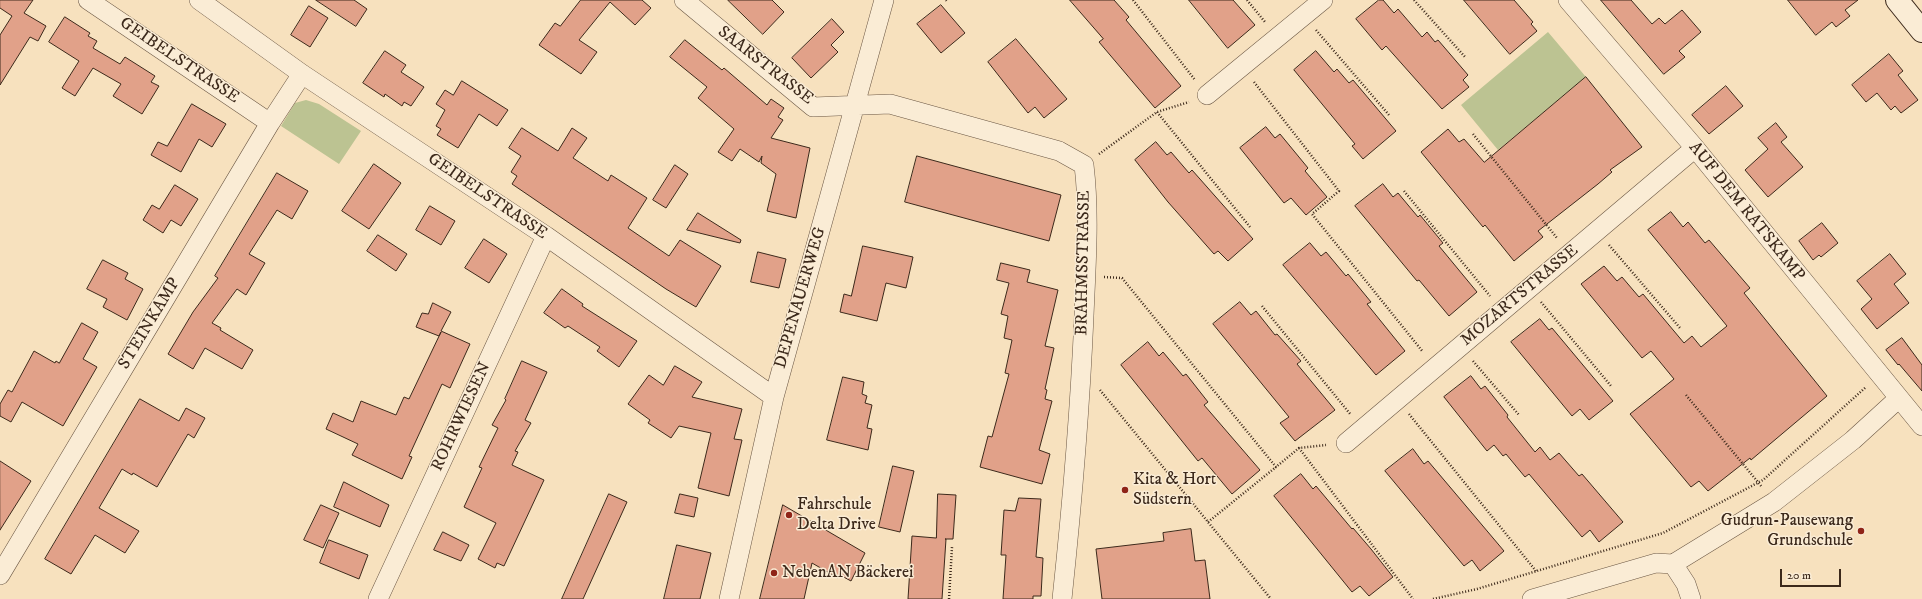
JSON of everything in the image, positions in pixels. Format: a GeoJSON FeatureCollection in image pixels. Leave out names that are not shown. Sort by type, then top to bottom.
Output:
{"type":"FeatureCollection","features":[{"type":"Feature","properties":{"kind":"main road"},"geometry":{"type":"LineString","coordinates":[[1897,0],[1922,31]]}},
{"type":"Feature","properties":{"kind":"street","name":"GEIBELSTRASSE"},"geometry":{"type":"LineString","coordinates":[[88,0],[270,123]]}},
{"type":"Feature","properties":{"kind":"street","name":"GEIBELSTRASSE"},"geometry":{"type":"LineString","coordinates":[[199,0],[302,74],[546,236],[774,397]]}},
{"type":"Feature","properties":{"kind":"street","name":"SAARSTRASSE"},"geometry":{"type":"LineString","coordinates":[[684,0],[813,107],[855,106]]}},
{"type":"Feature","properties":{"kind":"street","name":"DEPENAUERWEG"},"geometry":{"type":"LineString","coordinates":[[728,599],[774,397],[884,0]]}},
{"type":"Feature","properties":{"kind":"street"},"geometry":{"type":"LineString","coordinates":[[1207,95],[1242,68],[1323,0]]}},
{"type":"Feature","properties":{"kind":"street","name":"AUF DEM RATSKAMP"},"geometry":{"type":"LineString","coordinates":[[1568,0],[1695,148],[1922,426]]}},
{"type":"Feature","properties":{"kind":"street","name":"STEINKAMP"},"geometry":{"type":"LineString","coordinates":[[0,575],[270,123],[302,74]]}},
{"type":"Feature","properties":{"kind":"street","name":"BRAHMSSTRASSE"},"geometry":{"type":"LineString","coordinates":[[855,106],[890,104],[1059,151],[1084,165],[1087,191],[1086,276],[1082,368],[1062,599]]}},
{"type":"Feature","properties":{"kind":"street","name":"MOZARTSTRASSE"},"geometry":{"type":"LineString","coordinates":[[1346,443],[1695,148]]}},
{"type":"Feature","properties":{"kind":"street","name":"ROHRWIESEN"},"geometry":{"type":"LineString","coordinates":[[378,599],[546,236]]}},
{"type":"Feature","properties":{"kind":"street"},"geometry":{"type":"LineString","coordinates":[[1532,599],[1656,563],[1673,564],[1774,502],[1853,440],[1899,398]]}},
{"type":"Feature","properties":{"kind":"street"},"geometry":{"type":"LineString","coordinates":[[1673,564],[1686,584],[1691,599]]}},
{"type":"Feature","properties":{"kind":"path"},"geometry":{"type":"LineString","coordinates":[[1084,165],[1157,112],[1207,95],[1133,0]]}},
{"type":"Feature","properties":{"kind":"path"},"geometry":{"type":"LineString","coordinates":[[1247,0],[1278,38]]}},
{"type":"Feature","properties":{"kind":"path"},"geometry":{"type":"LineString","coordinates":[[1414,0],[1466,58]]}},
{"type":"Feature","properties":{"kind":"path"},"geometry":{"type":"LineString","coordinates":[[1304,16],[1389,115]]}},
{"type":"Feature","properties":{"kind":"path"},"geometry":{"type":"LineString","coordinates":[[1242,68],[1339,191],[1312,214],[1435,368]]}},
{"type":"Feature","properties":{"kind":"path"},"geometry":{"type":"LineString","coordinates":[[1157,112],[1250,227]]}},
{"type":"Feature","properties":{"kind":"path"},"geometry":{"type":"LineString","coordinates":[[1473,134],[1570,254]]}},
{"type":"Feature","properties":{"kind":"path"},"geometry":{"type":"LineString","coordinates":[[1404,191],[1502,311]]}},
{"type":"Feature","properties":{"kind":"path"},"geometry":{"type":"LineString","coordinates":[[1597,231],[1680,328]]}},
{"type":"Feature","properties":{"kind":"path"},"geometry":{"type":"LineString","coordinates":[[1086,276],[1122,278],[1276,467]]}},
{"type":"Feature","properties":{"kind":"path"},"geometry":{"type":"LineString","coordinates":[[1529,288],[1611,386]]}},
{"type":"Feature","properties":{"kind":"path"},"geometry":{"type":"LineString","coordinates":[[1262,306],[1362,429]]}},
{"type":"Feature","properties":{"kind":"path"},"geometry":{"type":"LineString","coordinates":[[1460,346],[1519,415]]}},
{"type":"Feature","properties":{"kind":"path"},"geometry":{"type":"LineString","coordinates":[[1082,368],[1271,599]]}},
{"type":"Feature","properties":{"kind":"path"},"geometry":{"type":"LineString","coordinates":[[1433,599],[1536,571],[1664,533],[1763,480],[1879,374]]}},
{"type":"Feature","properties":{"kind":"path"},"geometry":{"type":"LineString","coordinates":[[1686,395],[1774,502]]}},
{"type":"Feature","properties":{"kind":"path"},"geometry":{"type":"LineString","coordinates":[[1397,400],[1536,571]]}},
{"type":"Feature","properties":{"kind":"path"},"geometry":{"type":"LineString","coordinates":[[1208,522],[1299,448],[1346,443]]}},
{"type":"Feature","properties":{"kind":"path"},"geometry":{"type":"LineString","coordinates":[[1299,448],[1413,599]]}},
{"type":"Feature","properties":{"kind":"path"},"geometry":{"type":"LineString","coordinates":[[949,599],[952,547]]}},
{"type":"Feature","properties":{"kind":"green space"},"geometry":{"type":"Polygon","coordinates":[[[1548,32],[1586,77],[1498,150],[1461,105],[1548,32]]]}},
{"type":"Feature","properties":{"kind":"green space"},"geometry":{"type":"Polygon","coordinates":[[[306,100],[319,104],[361,131],[339,164],[281,126],[295,103],[306,100]]]}},
{"type":"Feature","properties":{"kind":"building"},"geometry":{"type":"Polygon","coordinates":[[[0,0],[33,0],[24,13],[46,26],[38,41],[30,37],[0,85],[0,35],[12,16],[0,8],[0,0]]]}},
{"type":"Feature","properties":{"kind":"building"},"geometry":{"type":"Polygon","coordinates":[[[316,0],[354,0],[367,9],[356,26],[316,0]]]}},
{"type":"Feature","properties":{"kind":"building"},"geometry":{"type":"Polygon","coordinates":[[[581,0],[642,0],[651,8],[635,25],[610,2],[579,40],[597,52],[581,74],[539,45],[555,23],[560,26],[581,0]]]}},
{"type":"Feature","properties":{"kind":"building"},"geometry":{"type":"Polygon","coordinates":[[[728,0],[772,0],[784,12],[763,34],[728,0]]]}},
{"type":"Feature","properties":{"kind":"building"},"geometry":{"type":"Polygon","coordinates":[[[1070,0],[1114,0],[1129,17],[1126,20],[1181,86],[1155,108],[1099,42],[1103,39],[1070,0]]]}},
{"type":"Feature","properties":{"kind":"building"},"geometry":{"type":"Polygon","coordinates":[[[1189,0],[1233,0],[1255,25],[1228,48],[1189,0]]]}},
{"type":"Feature","properties":{"kind":"building"},"geometry":{"type":"Polygon","coordinates":[[[1379,0],[1383,0],[1394,13],[1398,9],[1422,37],[1427,32],[1435,42],[1438,40],[1468,75],[1463,80],[1469,87],[1442,109],[1386,46],[1382,50],[1356,19],[1379,0]]]}},
{"type":"Feature","properties":{"kind":"building"},"geometry":{"type":"Polygon","coordinates":[[[1464,0],[1514,0],[1533,22],[1531,24],[1537,31],[1510,54],[1464,0]]]}},
{"type":"Feature","properties":{"kind":"building"},"geometry":{"type":"Polygon","coordinates":[[[1601,0],[1631,0],[1652,24],[1659,18],[1665,24],[1682,10],[1701,32],[1679,51],[1685,57],[1664,74],[1601,0]]]}},
{"type":"Feature","properties":{"kind":"building"},"geometry":{"type":"Polygon","coordinates":[[[1788,0],[1858,0],[1845,10],[1850,16],[1836,27],[1832,22],[1816,35],[1788,0]]]}},
{"type":"Feature","properties":{"kind":"building"},"geometry":{"type":"Polygon","coordinates":[[[941,5],[965,33],[941,53],[917,24],[941,5]]]}},
{"type":"Feature","properties":{"kind":"building"},"geometry":{"type":"Polygon","coordinates":[[[309,6],[328,18],[310,47],[291,35],[309,6]]]}},
{"type":"Feature","properties":{"kind":"building"},"geometry":{"type":"Polygon","coordinates":[[[65,17],[90,33],[88,36],[97,41],[93,48],[120,64],[125,57],[155,76],[151,82],[159,86],[142,114],[113,96],[121,84],[93,68],[75,96],[62,88],[79,61],[49,42],[65,17]]]}},
{"type":"Feature","properties":{"kind":"building"},"geometry":{"type":"Polygon","coordinates":[[[832,19],[844,32],[831,45],[838,52],[811,78],[792,58],[832,19]]]}},
{"type":"Feature","properties":{"kind":"building"},"geometry":{"type":"Polygon","coordinates":[[[1016,39],[1067,99],[1044,118],[1035,107],[1028,113],[988,62],[1016,39]]]}},
{"type":"Feature","properties":{"kind":"building"},"geometry":{"type":"Polygon","coordinates":[[[685,40],[722,70],[724,68],[767,105],[771,99],[784,108],[778,117],[783,120],[771,138],[810,148],[796,218],[767,211],[776,174],[761,163],[762,156],[759,162],[740,149],[732,161],[718,152],[734,129],[698,98],[707,87],[670,57],[685,40]]]}},
{"type":"Feature","properties":{"kind":"building"},"geometry":{"type":"Polygon","coordinates":[[[385,51],[406,65],[401,72],[424,87],[411,106],[404,102],[402,106],[385,94],[384,97],[363,83],[385,51]]]}},
{"type":"Feature","properties":{"kind":"building"},"geometry":{"type":"Polygon","coordinates":[[[1316,51],[1334,72],[1337,69],[1349,83],[1353,80],[1396,131],[1363,159],[1352,146],[1355,144],[1294,70],[1316,51]]]}},
{"type":"Feature","properties":{"kind":"building"},"geometry":{"type":"Polygon","coordinates":[[[1889,54],[1903,71],[1898,75],[1918,100],[1901,113],[1895,106],[1891,110],[1877,93],[1866,102],[1852,85],[1889,54]]]}},
{"type":"Feature","properties":{"kind":"building"},"geometry":{"type":"Polygon","coordinates":[[[1586,77],[1642,147],[1610,170],[1612,172],[1598,184],[1538,231],[1543,237],[1514,261],[1485,225],[1483,227],[1421,152],[1448,129],[1459,142],[1464,139],[1484,162],[1586,77]]]}},
{"type":"Feature","properties":{"kind":"building"},"geometry":{"type":"Polygon","coordinates":[[[462,81],[508,110],[497,126],[479,114],[458,148],[437,135],[441,129],[436,126],[445,110],[436,104],[445,90],[453,95],[462,81]]]}},
{"type":"Feature","properties":{"kind":"building"},"geometry":{"type":"Polygon","coordinates":[[[1726,86],[1743,106],[1709,134],[1692,115],[1726,86]]]}},
{"type":"Feature","properties":{"kind":"building"},"geometry":{"type":"Polygon","coordinates":[[[192,104],[226,124],[212,147],[199,139],[181,172],[151,155],[158,142],[167,146],[192,104]]]}},
{"type":"Feature","properties":{"kind":"building"},"geometry":{"type":"Polygon","coordinates":[[[1776,123],[1787,137],[1781,142],[1803,167],[1768,197],[1745,170],[1768,149],[1758,138],[1776,123]]]}},
{"type":"Feature","properties":{"kind":"building"},"geometry":{"type":"Polygon","coordinates":[[[1266,127],[1275,138],[1280,134],[1308,168],[1305,171],[1327,197],[1306,215],[1291,198],[1284,203],[1240,148],[1266,127]]]}},
{"type":"Feature","properties":{"kind":"building"},"geometry":{"type":"Polygon","coordinates":[[[522,128],[558,151],[572,128],[587,138],[573,158],[608,181],[611,175],[647,198],[628,228],[669,256],[680,240],[721,266],[696,307],[666,289],[512,184],[517,176],[511,172],[521,156],[509,148],[522,128]]]}},
{"type":"Feature","properties":{"kind":"building"},"geometry":{"type":"Polygon","coordinates":[[[1156,142],[1167,155],[1171,152],[1189,173],[1192,170],[1253,239],[1228,261],[1218,251],[1214,254],[1168,202],[1135,160],[1156,142]]]}},
{"type":"Feature","properties":{"kind":"building"},"geometry":{"type":"Polygon","coordinates":[[[917,156],[1061,195],[1049,241],[905,202],[917,156]]]}},
{"type":"Feature","properties":{"kind":"building"},"geometry":{"type":"Polygon","coordinates":[[[374,164],[401,183],[369,229],[342,211],[374,164]]]}},
{"type":"Feature","properties":{"kind":"building"},"geometry":{"type":"Polygon","coordinates":[[[675,165],[688,174],[666,208],[653,200],[675,165]]]}},
{"type":"Feature","properties":{"kind":"building"},"geometry":{"type":"Polygon","coordinates":[[[277,173],[308,191],[292,219],[277,210],[249,254],[265,263],[246,295],[237,289],[212,323],[221,328],[220,330],[253,350],[242,369],[205,348],[193,369],[168,354],[193,312],[218,278],[215,276],[277,173]]]}},
{"type":"Feature","properties":{"kind":"building"},"geometry":{"type":"Polygon","coordinates":[[[1383,184],[1393,197],[1398,193],[1418,217],[1420,215],[1443,243],[1439,246],[1477,292],[1449,316],[1419,280],[1417,281],[1355,206],[1383,184]]]}},
{"type":"Feature","properties":{"kind":"building"},"geometry":{"type":"Polygon","coordinates":[[[175,185],[198,199],[181,226],[171,220],[163,233],[143,220],[152,205],[159,209],[175,185]]]}},
{"type":"Feature","properties":{"kind":"building"},"geometry":{"type":"Polygon","coordinates":[[[430,206],[455,221],[441,245],[416,230],[430,206]]]}},
{"type":"Feature","properties":{"kind":"building"},"geometry":{"type":"Polygon","coordinates":[[[1671,212],[1683,227],[1688,222],[1705,243],[1709,240],[1750,288],[1744,293],[1827,396],[1751,460],[1750,458],[1708,491],[1699,481],[1691,487],[1630,414],[1674,379],[1651,351],[1642,358],[1581,284],[1604,266],[1617,281],[1622,277],[1639,297],[1643,294],[1684,343],[1692,336],[1701,347],[1727,326],[1648,230],[1671,212]]]}},
{"type":"Feature","properties":{"kind":"building"},"geometry":{"type":"Polygon","coordinates":[[[698,213],[741,240],[740,243],[687,230],[698,213]]]}},
{"type":"Feature","properties":{"kind":"building"},"geometry":{"type":"Polygon","coordinates":[[[1822,223],[1838,243],[1821,257],[1819,255],[1813,260],[1799,241],[1822,223]]]}},
{"type":"Feature","properties":{"kind":"building"},"geometry":{"type":"Polygon","coordinates":[[[378,235],[407,254],[396,271],[367,251],[378,235]]]}},
{"type":"Feature","properties":{"kind":"building"},"geometry":{"type":"Polygon","coordinates":[[[484,239],[507,254],[489,283],[465,268],[484,239]]]}},
{"type":"Feature","properties":{"kind":"building"},"geometry":{"type":"Polygon","coordinates":[[[1310,243],[1321,256],[1326,252],[1346,276],[1348,274],[1371,302],[1367,304],[1405,351],[1376,375],[1283,265],[1310,243]]]}},
{"type":"Feature","properties":{"kind":"building"},"geometry":{"type":"Polygon","coordinates":[[[863,246],[913,257],[906,288],[886,283],[877,321],[840,312],[844,294],[851,296],[863,246]]]}},
{"type":"Feature","properties":{"kind":"building"},"geometry":{"type":"Polygon","coordinates":[[[758,252],[786,259],[779,288],[751,282],[758,252]]]}},
{"type":"Feature","properties":{"kind":"building"},"geometry":{"type":"Polygon","coordinates":[[[1890,254],[1906,274],[1894,284],[1909,303],[1877,329],[1861,309],[1872,299],[1857,281],[1890,254]]]}},
{"type":"Feature","properties":{"kind":"building"},"geometry":{"type":"Polygon","coordinates":[[[103,260],[128,273],[125,279],[143,289],[127,320],[103,307],[107,299],[87,289],[103,260]]]}},
{"type":"Feature","properties":{"kind":"building"},"geometry":{"type":"Polygon","coordinates":[[[1001,263],[1030,270],[1027,282],[1058,290],[1045,346],[1054,348],[1045,389],[1047,390],[1045,399],[1052,401],[1039,450],[1050,454],[1042,484],[980,467],[988,436],[992,437],[1009,374],[1005,373],[1012,340],[1004,338],[1008,316],[1001,314],[1009,283],[997,280],[1001,263]]]}},
{"type":"Feature","properties":{"kind":"building"},"geometry":{"type":"Polygon","coordinates":[[[562,289],[583,304],[582,306],[637,341],[619,367],[597,351],[600,347],[568,326],[565,328],[544,313],[562,289]]]}},
{"type":"Feature","properties":{"kind":"building"},"geometry":{"type":"Polygon","coordinates":[[[1240,302],[1251,315],[1256,311],[1275,335],[1277,334],[1301,361],[1297,364],[1335,410],[1295,441],[1280,423],[1289,417],[1213,324],[1240,302]]]}},
{"type":"Feature","properties":{"kind":"building"},"geometry":{"type":"Polygon","coordinates":[[[433,303],[451,312],[441,331],[470,344],[450,388],[442,384],[409,456],[412,457],[402,479],[352,455],[358,444],[326,429],[333,413],[353,422],[361,401],[396,415],[404,397],[409,399],[441,332],[439,336],[416,327],[422,313],[428,314],[433,303]]]}},
{"type":"Feature","properties":{"kind":"building"},"geometry":{"type":"Polygon","coordinates":[[[1540,319],[1549,330],[1552,328],[1613,401],[1589,420],[1580,409],[1572,416],[1511,342],[1540,319]]]}},
{"type":"Feature","properties":{"kind":"building"},"geometry":{"type":"Polygon","coordinates":[[[82,323],[98,332],[83,359],[97,367],[63,426],[22,402],[11,422],[0,416],[0,404],[8,390],[12,392],[34,351],[55,363],[56,361],[59,363],[82,323]]]}},
{"type":"Feature","properties":{"kind":"building"},"geometry":{"type":"Polygon","coordinates":[[[1902,338],[1922,365],[1922,391],[1886,350],[1902,338]]]}},
{"type":"Feature","properties":{"kind":"building"},"geometry":{"type":"Polygon","coordinates":[[[1148,342],[1159,356],[1163,352],[1183,376],[1186,374],[1208,402],[1204,405],[1260,470],[1232,494],[1202,458],[1198,461],[1121,365],[1148,342]]]}},
{"type":"Feature","properties":{"kind":"building"},"geometry":{"type":"Polygon","coordinates":[[[522,361],[547,372],[525,420],[531,423],[515,451],[518,452],[512,465],[544,480],[504,566],[497,563],[495,568],[478,559],[496,523],[464,507],[482,468],[479,467],[498,428],[492,425],[506,400],[505,399],[522,361]]]}},
{"type":"Feature","properties":{"kind":"building"},"geometry":{"type":"Polygon","coordinates":[[[675,366],[702,382],[692,397],[742,409],[734,439],[742,440],[729,496],[698,488],[711,433],[679,426],[671,438],[648,423],[650,420],[628,404],[649,375],[663,385],[675,366]]]}},
{"type":"Feature","properties":{"kind":"building"},"geometry":{"type":"Polygon","coordinates":[[[1471,376],[1481,389],[1485,386],[1535,452],[1540,447],[1550,460],[1559,453],[1579,476],[1582,474],[1623,522],[1599,542],[1590,530],[1582,537],[1529,474],[1525,477],[1506,454],[1503,456],[1494,445],[1487,451],[1444,397],[1471,376]]]}},
{"type":"Feature","properties":{"kind":"building"},"geometry":{"type":"Polygon","coordinates":[[[843,377],[864,382],[862,394],[867,396],[865,403],[872,405],[867,428],[872,429],[868,450],[827,440],[843,377]]]}},
{"type":"Feature","properties":{"kind":"building"},"geometry":{"type":"Polygon","coordinates":[[[140,399],[179,421],[186,408],[205,418],[194,438],[188,434],[157,487],[133,473],[132,475],[122,469],[99,508],[139,531],[125,553],[95,535],[71,574],[45,559],[140,399]]]}},
{"type":"Feature","properties":{"kind":"building"},"geometry":{"type":"Polygon","coordinates":[[[1413,449],[1424,464],[1428,461],[1504,551],[1480,571],[1472,560],[1464,566],[1385,471],[1413,449]]]}},
{"type":"Feature","properties":{"kind":"building"},"geometry":{"type":"Polygon","coordinates":[[[0,461],[31,481],[0,530],[0,461]]]}},
{"type":"Feature","properties":{"kind":"building"},"geometry":{"type":"Polygon","coordinates":[[[893,466],[914,471],[900,532],[879,527],[893,466]]]}},
{"type":"Feature","properties":{"kind":"building"},"geometry":{"type":"Polygon","coordinates":[[[1301,474],[1313,489],[1316,486],[1371,549],[1393,577],[1369,596],[1360,586],[1352,592],[1274,496],[1301,474]]]}},
{"type":"Feature","properties":{"kind":"building"},"geometry":{"type":"Polygon","coordinates":[[[344,482],[389,505],[380,527],[334,507],[344,482]]]}},
{"type":"Feature","properties":{"kind":"building"},"geometry":{"type":"Polygon","coordinates":[[[609,494],[627,502],[583,599],[562,599],[609,494]]]}},
{"type":"Feature","properties":{"kind":"building"},"geometry":{"type":"Polygon","coordinates":[[[680,494],[698,498],[694,517],[675,513],[680,494]]]}},
{"type":"Feature","properties":{"kind":"building"},"geometry":{"type":"Polygon","coordinates":[[[938,494],[956,495],[953,539],[946,539],[942,599],[908,599],[912,536],[936,538],[938,494]]]}},
{"type":"Feature","properties":{"kind":"building"},"geometry":{"type":"Polygon","coordinates":[[[1019,498],[1041,499],[1036,557],[1043,558],[1041,596],[1033,596],[1033,599],[1003,599],[1006,555],[1001,555],[1004,510],[1015,511],[1019,498]]]}},
{"type":"Feature","properties":{"kind":"building"},"geometry":{"type":"Polygon","coordinates":[[[321,505],[339,513],[323,548],[304,540],[321,505]]]}},
{"type":"Feature","properties":{"kind":"building"},"geometry":{"type":"Polygon","coordinates":[[[783,505],[865,553],[851,581],[840,575],[838,578],[812,563],[804,599],[760,599],[783,505]]]}},
{"type":"Feature","properties":{"kind":"building"},"geometry":{"type":"Polygon","coordinates":[[[1191,529],[1195,561],[1205,560],[1210,599],[1102,599],[1096,549],[1164,541],[1163,533],[1191,529]]]}},
{"type":"Feature","properties":{"kind":"building"},"geometry":{"type":"Polygon","coordinates":[[[443,532],[469,545],[461,561],[434,550],[443,532]]]}},
{"type":"Feature","properties":{"kind":"building"},"geometry":{"type":"Polygon","coordinates":[[[329,540],[368,555],[359,579],[320,563],[329,540]]]}},
{"type":"Feature","properties":{"kind":"building"},"geometry":{"type":"Polygon","coordinates":[[[677,545],[711,553],[700,599],[664,599],[677,545]]]}},
{"type":"Feature","properties":{"kind":"place","name":"Kita & Hort Südstern"},"geometry":{"type":"Point","coordinates":[1125,490]}},
{"type":"Feature","properties":{"kind":"place","name":"Fahrschule Delta Drive"},"geometry":{"type":"Point","coordinates":[789,515]}},
{"type":"Feature","properties":{"kind":"place","name":"Gudrun-Pausewang Grundschule"},"geometry":{"type":"Point","coordinates":[1861,531]}},
{"type":"Feature","properties":{"kind":"place","name":"NebenAN Bäckerei"},"geometry":{"type":"Point","coordinates":[774,573]}}]}
